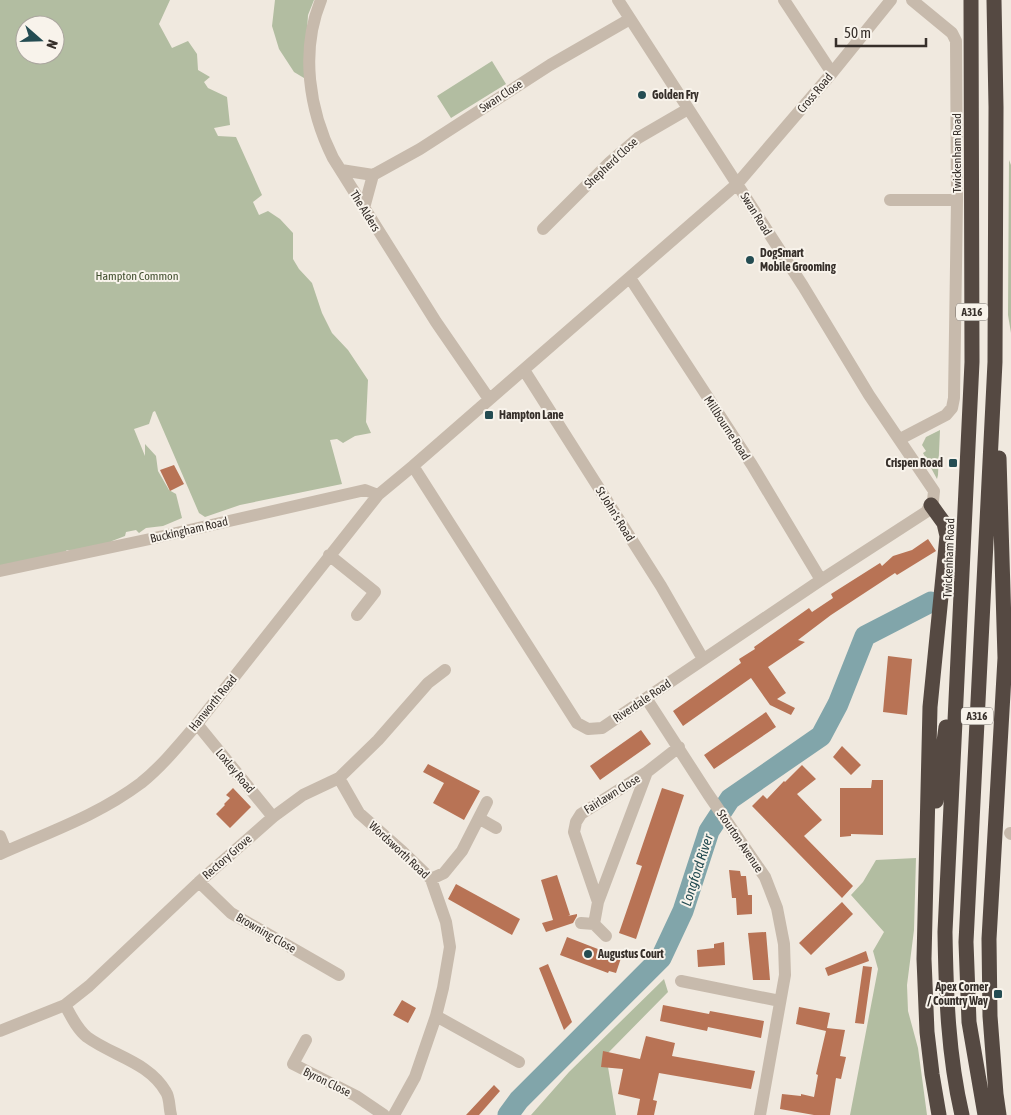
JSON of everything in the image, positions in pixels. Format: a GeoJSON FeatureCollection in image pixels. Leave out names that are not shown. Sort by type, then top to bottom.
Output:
{"type":"FeatureCollection","features":[{"type":"Feature","properties":{"kind":"highway","name":"Twickenham Road"},"geometry":{"type":"LineString","coordinates":[[962,1115],[956,1090],[946,999],[945,932],[972,362],[971,0]]}},
{"type":"Feature","properties":{"kind":"highway","name":"A316"},"geometry":{"type":"LineString","coordinates":[[985,1115],[970,1022],[966,942],[968,865],[995,362],[996,107],[994,0]]}},
{"type":"Feature","properties":{"kind":"highway"},"geometry":{"type":"LineString","coordinates":[[995,362],[1005,658],[989,939],[990,1016],[999,1115]]}},
{"type":"Feature","properties":{"kind":"highway"},"geometry":{"type":"LineString","coordinates":[[931,505],[944,523],[947,536],[930,707],[924,958],[924,997],[932,1074],[939,1115]]}},
{"type":"Feature","properties":{"kind":"highway"},"geometry":{"type":"LineString","coordinates":[[927,869],[961,623]]}},
{"type":"Feature","properties":{"kind":"street","name":"The Alders"},"geometry":{"type":"LineString","coordinates":[[321,0],[316,12],[310,41],[310,87],[322,137],[436,322],[489,399]]}},
{"type":"Feature","properties":{"kind":"street","name":"Swan Road"},"geometry":{"type":"LineString","coordinates":[[618,0],[737,184],[869,395],[934,491],[931,505]]}},
{"type":"Feature","properties":{"kind":"street"},"geometry":{"type":"LineString","coordinates":[[784,0],[832,73]]}},
{"type":"Feature","properties":{"kind":"street","name":"Cross Road"},"geometry":{"type":"LineString","coordinates":[[737,184],[832,73],[891,0]]}},
{"type":"Feature","properties":{"kind":"street"},"geometry":{"type":"LineString","coordinates":[[900,439],[946,415],[952,408],[954,398],[957,200],[956,41],[952,33],[912,0]]}},
{"type":"Feature","properties":{"kind":"street","name":"Swan Close"},"geometry":{"type":"LineString","coordinates":[[373,175],[420,149],[550,65],[630,19]]}},
{"type":"Feature","properties":{"kind":"street","name":"Shepherd Close"},"geometry":{"type":"LineString","coordinates":[[543,229],[610,162],[638,138],[688,108]]}},
{"type":"Feature","properties":{"kind":"street"},"geometry":{"type":"LineString","coordinates":[[341,170],[373,175],[364,208]]}},
{"type":"Feature","properties":{"kind":"street"},"geometry":{"type":"LineString","coordinates":[[378,494],[413,466],[737,184]]}},
{"type":"Feature","properties":{"kind":"street"},"geometry":{"type":"LineString","coordinates":[[890,200],[957,200]]}},
{"type":"Feature","properties":{"kind":"street","name":"Millbourne Road"},"geometry":{"type":"LineString","coordinates":[[630,278],[752,465],[821,580]]}},
{"type":"Feature","properties":{"kind":"street","name":"St John's Road"},"geometry":{"type":"LineString","coordinates":[[524,370],[704,659]]}},
{"type":"Feature","properties":{"kind":"street","name":"Riverdale Road"},"geometry":{"type":"LineString","coordinates":[[413,466],[577,724],[588,729],[602,728],[821,580],[926,512],[931,505]]}},
{"type":"Feature","properties":{"kind":"street","name":"Buckingham Road"},"geometry":{"type":"LineString","coordinates":[[0,571],[365,490],[378,494]]}},
{"type":"Feature","properties":{"kind":"street","name":"Hanworth Road"},"geometry":{"type":"LineString","coordinates":[[3,853],[78,822],[141,782],[166,759],[196,724],[378,494]]}},
{"type":"Feature","properties":{"kind":"street"},"geometry":{"type":"LineString","coordinates":[[329,556],[375,592],[357,615]]}},
{"type":"Feature","properties":{"kind":"street","name":"Rectory Grove"},"geometry":{"type":"LineString","coordinates":[[0,1031],[65,1005],[89,986],[199,882],[273,817],[303,795],[339,778],[378,740],[428,683],[445,670]]}},
{"type":"Feature","properties":{"kind":"street","name":"Stourton Avenue"},"geometry":{"type":"LineString","coordinates":[[646,698],[708,794],[765,877],[777,908],[784,952],[785,975],[760,1115]]}},
{"type":"Feature","properties":{"kind":"street","name":"Loxley Road"},"geometry":{"type":"LineString","coordinates":[[196,724],[273,817]]}},
{"type":"Feature","properties":{"kind":"street","name":"Fairlawn Close"},"geometry":{"type":"LineString","coordinates":[[598,902],[574,832],[576,822],[581,814],[647,772],[679,747]]}},
{"type":"Feature","properties":{"kind":"street","name":"Fairlawn Close"},"geometry":{"type":"LineString","coordinates":[[606,936],[588,923],[598,902],[647,772]]}},
{"type":"Feature","properties":{"kind":"street","name":"Wordsworth Road"},"geometry":{"type":"LineString","coordinates":[[339,778],[359,813],[431,879],[446,922],[450,946],[436,1016],[415,1077],[394,1115]]}},
{"type":"Feature","properties":{"kind":"street"},"geometry":{"type":"LineString","coordinates":[[431,879],[444,873],[462,851],[487,802]]}},
{"type":"Feature","properties":{"kind":"street"},"geometry":{"type":"LineString","coordinates":[[480,819],[496,828]]}},
{"type":"Feature","properties":{"kind":"street"},"geometry":{"type":"LineString","coordinates":[[0,836],[3,853]]}},
{"type":"Feature","properties":{"kind":"street","name":"Browning Close"},"geometry":{"type":"LineString","coordinates":[[199,882],[231,913],[339,975]]}},
{"type":"Feature","properties":{"kind":"street"},"geometry":{"type":"LineString","coordinates":[[681,981],[780,1001]]}},
{"type":"Feature","properties":{"kind":"street"},"geometry":{"type":"LineString","coordinates":[[65,1005],[86,1036],[139,1065],[153,1076],[167,1093],[170,1115]]}},
{"type":"Feature","properties":{"kind":"street"},"geometry":{"type":"LineString","coordinates":[[436,1016],[519,1062]]}},
{"type":"Feature","properties":{"kind":"street","name":"Byron Close"},"geometry":{"type":"LineString","coordinates":[[306,1040],[293,1064],[356,1096],[384,1115]]}},
{"type":"Feature","properties":{"kind":"green space","name":"Hampton Common"},"geometry":{"type":"Polygon","coordinates":[[[0,0],[170,0],[159,24],[172,48],[188,41],[197,54],[198,70],[210,77],[204,82],[208,88],[227,97],[230,125],[214,128],[218,136],[236,137],[262,195],[253,202],[259,215],[268,211],[280,219],[293,233],[293,259],[299,269],[312,283],[322,313],[332,333],[348,350],[368,380],[366,422],[371,433],[355,436],[343,443],[337,439],[330,440],[342,484],[240,505],[205,517],[199,513],[155,411],[149,424],[134,429],[145,456],[145,444],[156,456],[158,471],[169,490],[176,494],[182,518],[163,526],[146,528],[139,533],[136,530],[126,532],[125,536],[112,541],[104,549],[90,552],[67,550],[56,559],[0,567],[0,0]]]}},
{"type":"Feature","properties":{"kind":"green space"},"geometry":{"type":"Polygon","coordinates":[[[275,0],[314,0],[308,15],[304,78],[294,72],[279,49],[272,26],[275,0]]]}},
{"type":"Feature","properties":{"kind":"green space"},"geometry":{"type":"Polygon","coordinates":[[[492,61],[506,84],[451,118],[437,96],[492,61]]]}},
{"type":"Feature","properties":{"kind":"green space"},"geometry":{"type":"Polygon","coordinates":[[[1009,160],[1011,165],[1011,333],[1008,315],[1009,160]]]}},
{"type":"Feature","properties":{"kind":"green space"},"geometry":{"type":"Polygon","coordinates":[[[940,430],[937,479],[923,453],[926,451],[922,445],[926,437],[940,430]]]}},
{"type":"Feature","properties":{"kind":"green space"},"geometry":{"type":"Polygon","coordinates":[[[916,858],[914,930],[907,985],[908,1011],[918,1048],[927,1115],[850,1115],[878,969],[873,951],[884,932],[851,895],[863,882],[876,860],[916,858]]]}},
{"type":"Feature","properties":{"kind":"green space"},"geometry":{"type":"Polygon","coordinates":[[[664,979],[668,992],[606,1055],[616,1115],[531,1115],[569,1072],[664,979]]]}},
{"type":"Feature","properties":{"kind":"building"},"geometry":{"type":"Polygon","coordinates":[[[174,465],[184,484],[170,491],[160,470],[174,465]]]}},
{"type":"Feature","properties":{"kind":"building"},"geometry":{"type":"Polygon","coordinates":[[[928,539],[936,551],[897,575],[895,573],[831,615],[798,640],[805,642],[768,667],[786,693],[777,699],[795,708],[791,715],[770,705],[751,678],[683,726],[673,711],[741,663],[739,659],[755,649],[754,647],[809,608],[812,612],[833,598],[831,594],[880,563],[882,566],[893,556],[912,550],[928,539]]]}},
{"type":"Feature","properties":{"kind":"building"},"geometry":{"type":"Polygon","coordinates":[[[888,656],[912,659],[907,715],[883,712],[888,656]]]}},
{"type":"Feature","properties":{"kind":"building"},"geometry":{"type":"Polygon","coordinates":[[[766,712],[776,727],[714,769],[704,755],[766,712]]]}},
{"type":"Feature","properties":{"kind":"building"},"geometry":{"type":"Polygon","coordinates":[[[641,730],[651,744],[600,780],[590,766],[641,730]]]}},
{"type":"Feature","properties":{"kind":"building"},"geometry":{"type":"Polygon","coordinates":[[[842,746],[861,765],[851,775],[833,757],[842,746]]]}},
{"type":"Feature","properties":{"kind":"building"},"geometry":{"type":"Polygon","coordinates":[[[428,764],[480,791],[464,820],[433,803],[444,783],[423,772],[428,764]]]}},
{"type":"Feature","properties":{"kind":"building"},"geometry":{"type":"Polygon","coordinates":[[[802,765],[816,779],[797,794],[822,820],[804,836],[853,886],[842,898],[752,806],[763,795],[767,799],[802,765]]]}},
{"type":"Feature","properties":{"kind":"building"},"geometry":{"type":"Polygon","coordinates":[[[872,780],[883,780],[883,835],[851,834],[851,836],[840,837],[840,788],[871,788],[872,780]]]}},
{"type":"Feature","properties":{"kind":"building"},"geometry":{"type":"Polygon","coordinates":[[[233,788],[251,807],[230,828],[216,814],[230,798],[226,795],[233,788]]]}},
{"type":"Feature","properties":{"kind":"building"},"geometry":{"type":"Polygon","coordinates":[[[662,788],[684,795],[636,939],[619,933],[642,866],[636,864],[662,788]]]}},
{"type":"Feature","properties":{"kind":"building"},"geometry":{"type":"Polygon","coordinates":[[[729,870],[740,871],[741,876],[746,876],[748,895],[752,895],[752,914],[737,915],[736,898],[732,898],[729,870]]]}},
{"type":"Feature","properties":{"kind":"building"},"geometry":{"type":"Polygon","coordinates":[[[557,875],[570,915],[568,916],[577,914],[577,916],[573,923],[546,932],[542,923],[553,920],[541,880],[557,875]]]}},
{"type":"Feature","properties":{"kind":"building"},"geometry":{"type":"Polygon","coordinates":[[[456,884],[520,919],[512,935],[448,899],[456,884]]]}},
{"type":"Feature","properties":{"kind":"building"},"geometry":{"type":"Polygon","coordinates":[[[842,902],[853,914],[811,955],[799,943],[842,902]]]}},
{"type":"Feature","properties":{"kind":"building"},"geometry":{"type":"Polygon","coordinates":[[[766,932],[770,980],[753,980],[748,933],[766,932]]]}},
{"type":"Feature","properties":{"kind":"building","name":"Augustus Court"},"geometry":{"type":"Polygon","coordinates":[[[567,937],[621,958],[616,973],[609,971],[608,973],[560,955],[567,937]]]}},
{"type":"Feature","properties":{"kind":"building"},"geometry":{"type":"Polygon","coordinates":[[[724,942],[725,965],[698,967],[697,950],[714,948],[714,944],[724,942]]]}},
{"type":"Feature","properties":{"kind":"building"},"geometry":{"type":"Polygon","coordinates":[[[866,951],[869,961],[828,976],[825,968],[866,951]]]}},
{"type":"Feature","properties":{"kind":"building"},"geometry":{"type":"Polygon","coordinates":[[[548,964],[572,1022],[564,1030],[539,968],[548,964]]]}},
{"type":"Feature","properties":{"kind":"building"},"geometry":{"type":"Polygon","coordinates":[[[863,966],[872,967],[864,1024],[855,1023],[863,966]]]}},
{"type":"Feature","properties":{"kind":"building"},"geometry":{"type":"Polygon","coordinates":[[[402,1000],[416,1008],[408,1023],[393,1015],[402,1000]]]}},
{"type":"Feature","properties":{"kind":"building"},"geometry":{"type":"Polygon","coordinates":[[[663,1005],[709,1014],[710,1011],[764,1021],[761,1038],[708,1027],[707,1031],[660,1021],[663,1005]]]}},
{"type":"Feature","properties":{"kind":"building"},"geometry":{"type":"Polygon","coordinates":[[[799,1007],[830,1013],[827,1028],[845,1030],[840,1056],[846,1057],[841,1079],[836,1078],[830,1115],[814,1115],[780,1109],[782,1094],[801,1096],[801,1094],[814,1097],[818,1075],[816,1074],[826,1031],[796,1024],[799,1007]]]}},
{"type":"Feature","properties":{"kind":"building"},"geometry":{"type":"Polygon","coordinates":[[[646,1036],[675,1043],[672,1056],[755,1071],[751,1089],[659,1073],[653,1100],[657,1101],[654,1115],[637,1115],[640,1099],[618,1094],[623,1069],[601,1067],[603,1051],[640,1059],[646,1036]]]}},
{"type":"Feature","properties":{"kind":"building"},"geometry":{"type":"Polygon","coordinates":[[[494,1085],[500,1091],[479,1115],[466,1115],[494,1085]]]}},
{"type":"Feature","properties":{"kind":"waterway","name":"Longford River"},"geometry":{"type":"LineString","coordinates":[[508,1115],[519,1100],[661,958],[683,911],[709,831],[730,799],[821,736],[838,704],[865,636],[931,602]]}},
{"type":"Feature","properties":{"kind":"place","name":"Golden Fry"},"geometry":{"type":"Point","coordinates":[642,95]}},
{"type":"Feature","properties":{"kind":"place","name":"DogSmart Mobile Grooming"},"geometry":{"type":"Point","coordinates":[750,260]}},
{"type":"Feature","properties":{"kind":"place","name":"Hampton Lane"},"geometry":{"type":"Point","coordinates":[489,415]}},
{"type":"Feature","properties":{"kind":"place","name":"Crispen Road"},"geometry":{"type":"Point","coordinates":[953,463]}},
{"type":"Feature","properties":{"kind":"place","name":"Augustus Court"},"geometry":{"type":"Point","coordinates":[588,954]}},
{"type":"Feature","properties":{"kind":"place","name":"Apex Corner / Country Way"},"geometry":{"type":"Point","coordinates":[998,994]}}]}
